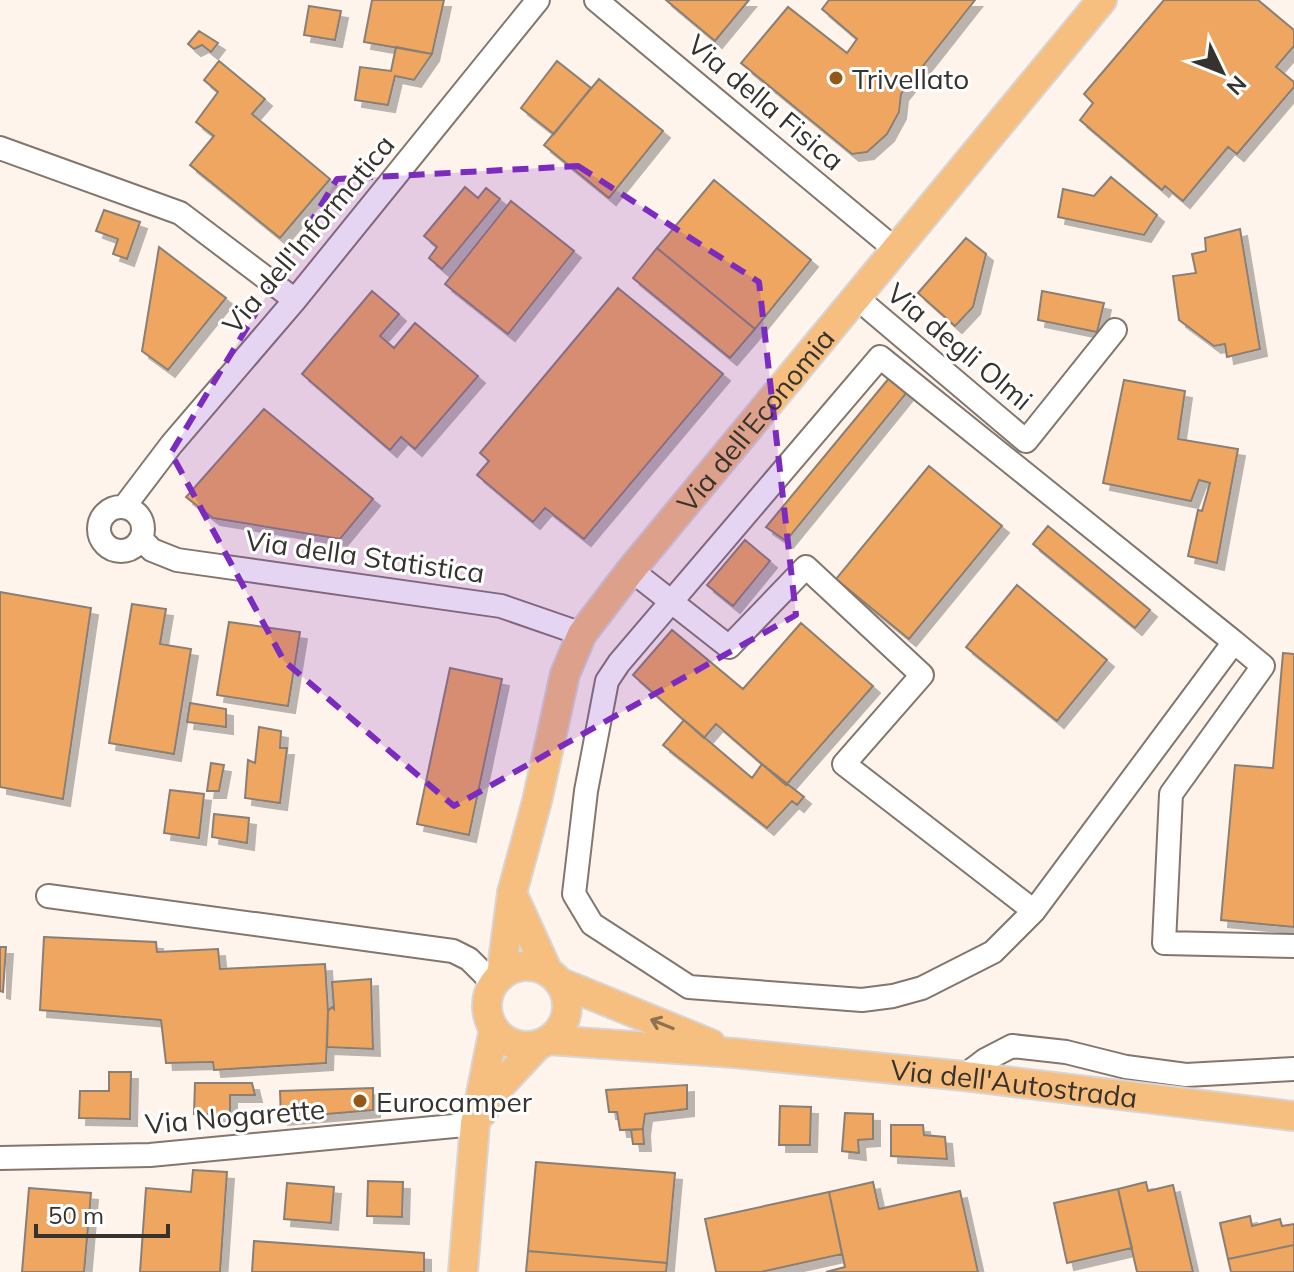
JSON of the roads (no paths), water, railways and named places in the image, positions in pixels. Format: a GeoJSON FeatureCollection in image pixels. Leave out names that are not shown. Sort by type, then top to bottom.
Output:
{"type":"FeatureCollection","features":[{"type":"Feature","properties":{"kind":"main road","name":"Via dell'Economia"},"geometry":{"type":"LineString","coordinates":[[498,980],[512,893],[537,801],[565,674],[582,634],[631,570],[1102,0]]}},
{"type":"Feature","properties":{"kind":"main road"},"geometry":{"type":"LineString","coordinates":[[475,1124],[498,1088],[558,1032],[568,1007],[565,993],[553,977],[512,893]]}},
{"type":"Feature","properties":{"kind":"main road","name":"Via dell'Autostrada"},"geometry":{"type":"LineString","coordinates":[[498,980],[524,966],[734,1053]]}},
{"type":"Feature","properties":{"kind":"main road"},"geometry":{"type":"LineString","coordinates":[[463,1272],[475,1124],[494,1029],[487,1006],[498,980]]}},
{"type":"Feature","properties":{"kind":"main road","name":"Via dell'Autostrada"},"geometry":{"type":"LineString","coordinates":[[494,1029],[513,1044],[734,1053],[964,1076],[1294,1116]]}},
{"type":"Feature","properties":{"kind":"street","name":"Via dell'Informatica"},"geometry":{"type":"LineString","coordinates":[[124,507],[171,445],[295,300],[538,0]]}},
{"type":"Feature","properties":{"kind":"street","name":"Via della Fisica"},"geometry":{"type":"LineString","coordinates":[[596,0],[896,250]]}},
{"type":"Feature","properties":{"kind":"street"},"geometry":{"type":"LineString","coordinates":[[0,148],[180,213],[295,300]]}},
{"type":"Feature","properties":{"kind":"street","name":"Via degli Olmi"},"geometry":{"type":"LineString","coordinates":[[857,298],[1026,441],[1115,330]]}},
{"type":"Feature","properties":{"kind":"street"},"geometry":{"type":"LineString","coordinates":[[1234,642],[1034,911],[993,952],[922,988],[862,1000],[689,987],[592,924],[574,894],[586,791],[607,681],[619,663],[880,357],[1234,642],[1263,666],[1171,794],[1164,943],[1294,946]]}},
{"type":"Feature","properties":{"kind":"street"},"geometry":{"type":"LineString","coordinates":[[124,507],[137,513],[143,525],[141,539],[132,549],[118,551],[105,545],[99,533],[101,519],[110,509],[124,507]]}},
{"type":"Feature","properties":{"kind":"street","name":"Via della Statistica"},"geometry":{"type":"LineString","coordinates":[[141,539],[152,550],[177,560],[501,606],[582,634]]}},
{"type":"Feature","properties":{"kind":"street"},"geometry":{"type":"LineString","coordinates":[[631,570],[729,647],[806,567],[922,675],[844,764],[1034,911]]}},
{"type":"Feature","properties":{"kind":"street"},"geometry":{"type":"LineString","coordinates":[[48,896],[453,951],[498,980]]}},
{"type":"Feature","properties":{"kind":"street"},"geometry":{"type":"LineString","coordinates":[[964,1076],[985,1060],[1012,1046],[1066,1052],[1126,1067],[1186,1075],[1294,1069]]}},
{"type":"Feature","properties":{"kind":"street","name":"Via Nogarette"},"geometry":{"type":"LineString","coordinates":[[0,1158],[150,1155],[475,1124]]}},
{"type":"Feature","properties":{"kind":"place","name":"Trivellato"},"geometry":{"type":"Point","coordinates":[836,78]}},
{"type":"Feature","properties":{"kind":"place","name":"Eurocamper"},"geometry":{"type":"Point","coordinates":[360,1101]}}]}
